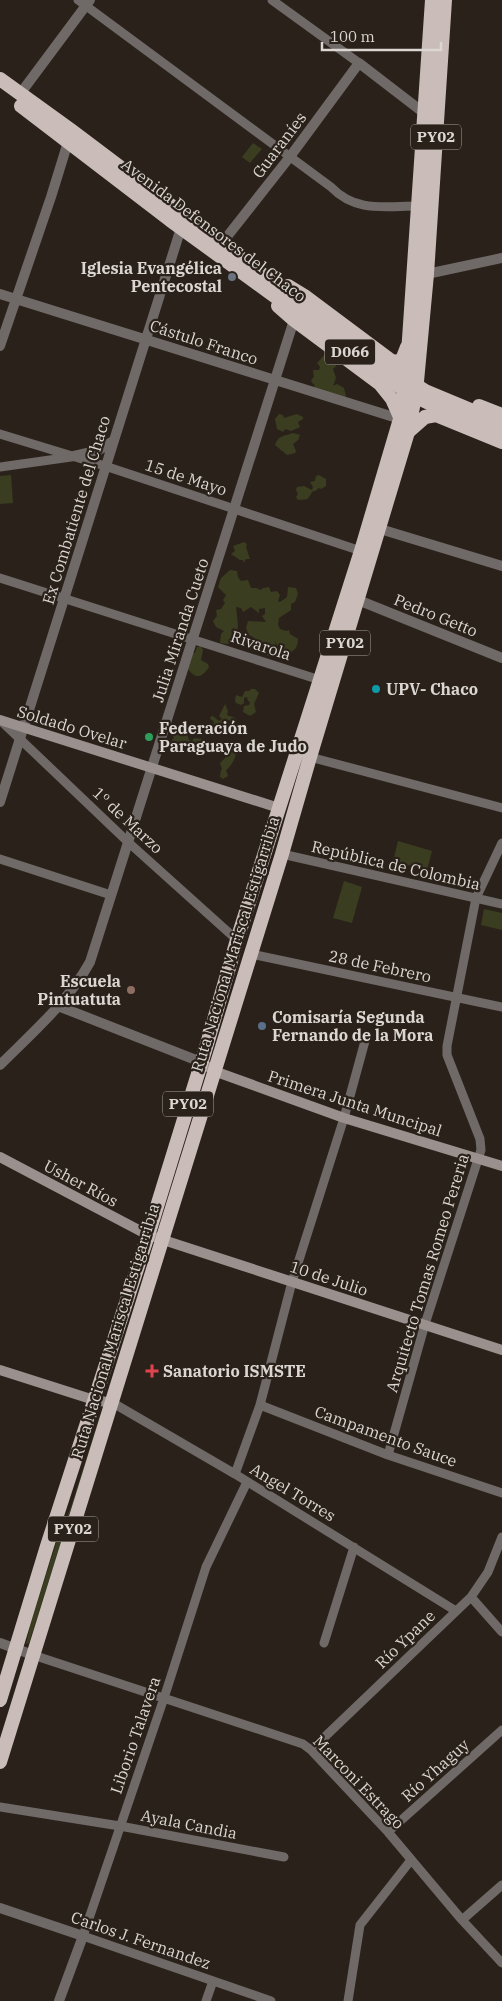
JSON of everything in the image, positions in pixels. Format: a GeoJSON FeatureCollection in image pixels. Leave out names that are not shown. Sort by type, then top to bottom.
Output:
{"type":"FeatureCollection","features":[{"type":"Feature","properties":{"kind":"highway","name":"PY02"},"geometry":{"type":"LineString","coordinates":[[410,388],[409,339],[432,0]]}},
{"type":"Feature","properties":{"kind":"highway","name":"PY02"},"geometry":{"type":"LineString","coordinates":[[410,388],[419,361],[427,274],[444,0]]}},
{"type":"Feature","properties":{"kind":"highway","name":"Avenida Defensores del Chaco"},"geometry":{"type":"LineString","coordinates":[[0,79],[181,228],[260,278]]}},
{"type":"Feature","properties":{"kind":"highway","name":"Avenida Defensores del Chaco"},"geometry":{"type":"LineString","coordinates":[[0,90],[70,136],[222,244],[293,309],[410,388]]}},
{"type":"Feature","properties":{"kind":"highway"},"geometry":{"type":"LineString","coordinates":[[260,278],[306,297],[393,362],[402,360],[409,339]]}},
{"type":"Feature","properties":{"kind":"highway"},"geometry":{"type":"LineString","coordinates":[[293,309],[380,384],[392,399],[400,418]]}},
{"type":"Feature","properties":{"kind":"highway"},"geometry":{"type":"LineString","coordinates":[[419,361],[424,378],[434,388],[502,415]]}},
{"type":"Feature","properties":{"kind":"highway","name":"Ruta Nacional Mariscal Estigarribia"},"geometry":{"type":"LineString","coordinates":[[0,1700],[148,1235],[236,940],[361,551],[410,388]]}},
{"type":"Feature","properties":{"kind":"highway","name":"Ruta Nacional Mariscal Estigarribia"},"geometry":{"type":"LineString","coordinates":[[0,1762],[113,1403],[161,1239],[282,854],[380,529],[408,432],[410,388]]}},
{"type":"Feature","properties":{"kind":"highway","name":"D066"},"geometry":{"type":"LineString","coordinates":[[410,388],[502,423]]}},
{"type":"Feature","properties":{"kind":"highway","name":"D066"},"geometry":{"type":"LineString","coordinates":[[410,388],[462,419],[502,434]]}},
{"type":"Feature","properties":{"kind":"highway"},"geometry":{"type":"LineString","coordinates":[[408,432],[425,417],[436,415],[502,442]]}},
{"type":"Feature","properties":{"kind":"highway"},"geometry":{"type":"LineString","coordinates":[[273,829],[288,833]]}},
{"type":"Feature","properties":{"kind":"main road","name":"Soldado Ovelar"},"geometry":{"type":"LineString","coordinates":[[0,720],[279,808]]}},
{"type":"Feature","properties":{"kind":"main road","name":"Primera Junta Muncipal"},"geometry":{"type":"LineString","coordinates":[[201,1062],[214,1071],[344,1118],[502,1166]]}},
{"type":"Feature","properties":{"kind":"main road","name":"Usher Ríos"},"geometry":{"type":"LineString","coordinates":[[0,1157],[148,1235]]}},
{"type":"Feature","properties":{"kind":"main road","name":"10 de Julio"},"geometry":{"type":"LineString","coordinates":[[148,1235],[502,1350]]}},
{"type":"Feature","properties":{"kind":"main road"},"geometry":{"type":"LineString","coordinates":[[0,1370],[94,1400],[113,1403]]}},
{"type":"Feature","properties":{"kind":"street"},"geometry":{"type":"LineString","coordinates":[[272,0],[424,114]]}},
{"type":"Feature","properties":{"kind":"street"},"geometry":{"type":"LineString","coordinates":[[20,94],[85,2],[289,158],[331,187],[346,201],[365,206],[418,206]]}},
{"type":"Feature","properties":{"kind":"street","name":"Guaraníes"},"geometry":{"type":"LineString","coordinates":[[222,244],[359,64]]}},
{"type":"Feature","properties":{"kind":"street"},"geometry":{"type":"LineString","coordinates":[[0,346],[70,136]]}},
{"type":"Feature","properties":{"kind":"street","name":"Ex Combatiente del Chaco"},"geometry":{"type":"LineString","coordinates":[[0,802],[181,228]]}},
{"type":"Feature","properties":{"kind":"street"},"geometry":{"type":"LineString","coordinates":[[427,274],[502,258]]}},
{"type":"Feature","properties":{"kind":"street","name":"Cástulo Franco"},"geometry":{"type":"LineString","coordinates":[[0,294],[400,418]]}},
{"type":"Feature","properties":{"kind":"street","name":"Julia Miranda Cueto"},"geometry":{"type":"LineString","coordinates":[[0,1065],[58,1006],[81,978],[90,962],[275,380],[293,309]]}},
{"type":"Feature","properties":{"kind":"street","name":"15 de Mayo"},"geometry":{"type":"LineString","coordinates":[[0,434],[105,466],[361,551]]}},
{"type":"Feature","properties":{"kind":"street"},"geometry":{"type":"LineString","coordinates":[[0,466],[73,456],[99,450],[113,441]]}},
{"type":"Feature","properties":{"kind":"street"},"geometry":{"type":"LineString","coordinates":[[380,529],[502,566]]}},
{"type":"Feature","properties":{"kind":"street","name":"Rivarola"},"geometry":{"type":"LineString","coordinates":[[0,578],[320,680]]}},
{"type":"Feature","properties":{"kind":"street","name":"Pedro Getto"},"geometry":{"type":"LineString","coordinates":[[358,600],[502,658]]}},
{"type":"Feature","properties":{"kind":"street","name":"1º de Marzo"},"geometry":{"type":"LineString","coordinates":[[0,720],[128,842],[236,940]]}},
{"type":"Feature","properties":{"kind":"street"},"geometry":{"type":"LineString","coordinates":[[310,757],[502,808]]}},
{"type":"Feature","properties":{"kind":"street","name":"Arquitecto Tomas Romeo Pereria"},"geometry":{"type":"LineString","coordinates":[[388,1455],[425,1324],[481,1150],[480,1138],[448,1055],[447,1046],[476,898],[502,843]]}},
{"type":"Feature","properties":{"kind":"street","name":"República de Colombia"},"geometry":{"type":"LineString","coordinates":[[282,854],[502,904]]}},
{"type":"Feature","properties":{"kind":"street"},"geometry":{"type":"LineString","coordinates":[[0,859],[111,896]]}},
{"type":"Feature","properties":{"kind":"street","name":"28 de Febrero"},"geometry":{"type":"LineString","coordinates":[[251,954],[502,1007]]}},
{"type":"Feature","properties":{"kind":"street"},"geometry":{"type":"LineString","coordinates":[[58,1006],[201,1062]]}},
{"type":"Feature","properties":{"kind":"street"},"geometry":{"type":"LineString","coordinates":[[235,1474],[260,1405],[292,1282],[344,1118],[365,1040]]}},
{"type":"Feature","properties":{"kind":"street","name":"Angel Torres"},"geometry":{"type":"LineString","coordinates":[[113,1403],[235,1474],[456,1611]]}},
{"type":"Feature","properties":{"kind":"street","name":"Campamento Sauce"},"geometry":{"type":"LineString","coordinates":[[260,1405],[388,1455],[502,1493]]}},
{"type":"Feature","properties":{"kind":"street","name":"Liborio Talavera"},"geometry":{"type":"LineString","coordinates":[[60,2001],[164,1698],[206,1567],[247,1482]]}},
{"type":"Feature","properties":{"kind":"street","name":"Río Ypane"},"geometry":{"type":"LineString","coordinates":[[311,1750],[471,1597],[488,1572],[502,1536]]}},
{"type":"Feature","properties":{"kind":"street"},"geometry":{"type":"LineString","coordinates":[[324,1643],[354,1547]]}},
{"type":"Feature","properties":{"kind":"street"},"geometry":{"type":"LineString","coordinates":[[471,1597],[502,1632]]}},
{"type":"Feature","properties":{"kind":"street"},"geometry":{"type":"LineString","coordinates":[[0,1643],[33,1655]]}},
{"type":"Feature","properties":{"kind":"street","name":"Marconi Estrago"},"geometry":{"type":"LineString","coordinates":[[33,1655],[303,1744],[311,1750],[388,1832],[462,1920],[502,1963]]}},
{"type":"Feature","properties":{"kind":"street","name":"Río Yhaguy"},"geometry":{"type":"LineString","coordinates":[[388,1832],[502,1730]]}},
{"type":"Feature","properties":{"kind":"street","name":"Ayala Candia"},"geometry":{"type":"LineString","coordinates":[[0,1807],[120,1826],[284,1857]]}},
{"type":"Feature","properties":{"kind":"street"},"geometry":{"type":"LineString","coordinates":[[348,2001],[360,1924],[411,1860]]}},
{"type":"Feature","properties":{"kind":"street"},"geometry":{"type":"LineString","coordinates":[[462,1920],[502,1884]]}},
{"type":"Feature","properties":{"kind":"street","name":"Carlos J. Fernandez"},"geometry":{"type":"LineString","coordinates":[[0,1908],[271,2001]]}},
{"type":"Feature","properties":{"kind":"street"},"geometry":{"type":"LineString","coordinates":[[206,2001],[213,1981]]}},
{"type":"Feature","properties":{"kind":"green space"},"geometry":{"type":"Polygon","coordinates":[[[253,143],[262,149],[250,163],[242,157],[253,143]]]}},
{"type":"Feature","properties":{"kind":"green space"},"geometry":{"type":"Polygon","coordinates":[[[327,352],[336,360],[336,366],[333,369],[336,378],[333,386],[337,384],[344,388],[345,398],[315,389],[312,383],[311,380],[314,377],[313,370],[319,370],[320,367],[317,363],[327,352]]]}},
{"type":"Feature","properties":{"kind":"green space"},"geometry":{"type":"Polygon","coordinates":[[[279,414],[283,415],[284,418],[297,414],[303,417],[298,422],[300,427],[291,431],[285,429],[283,432],[277,429],[275,419],[279,414]]]}},
{"type":"Feature","properties":{"kind":"green space"},"geometry":{"type":"Polygon","coordinates":[[[293,433],[300,435],[293,444],[296,451],[287,455],[275,445],[280,438],[293,433]]]}},
{"type":"Feature","properties":{"kind":"green space"},"geometry":{"type":"Polygon","coordinates":[[[11,475],[13,503],[0,504],[0,476],[11,475]]]}},
{"type":"Feature","properties":{"kind":"green space"},"geometry":{"type":"Polygon","coordinates":[[[319,475],[326,479],[326,486],[312,492],[307,499],[298,500],[296,497],[298,494],[297,487],[304,486],[312,490],[313,487],[310,482],[315,481],[316,476],[319,475]]]}},
{"type":"Feature","properties":{"kind":"green space"},"geometry":{"type":"Polygon","coordinates":[[[244,542],[247,544],[246,547],[250,559],[246,559],[244,563],[243,560],[231,554],[235,551],[233,546],[244,542]]]}},
{"type":"Feature","properties":{"kind":"green space"},"geometry":{"type":"Polygon","coordinates":[[[230,570],[237,571],[241,581],[248,580],[251,588],[261,590],[269,587],[271,592],[277,591],[280,595],[278,601],[280,602],[287,597],[288,587],[296,588],[298,594],[295,602],[291,604],[291,610],[279,618],[278,625],[280,629],[289,630],[290,634],[298,639],[293,651],[286,655],[281,654],[275,641],[274,650],[267,656],[267,647],[249,635],[246,628],[248,621],[266,622],[262,616],[265,614],[265,608],[259,609],[259,613],[251,607],[243,612],[241,608],[236,607],[238,625],[236,639],[228,644],[220,643],[221,634],[224,631],[216,627],[213,621],[217,616],[216,610],[221,609],[225,603],[223,600],[226,595],[218,587],[221,578],[230,570]]]}},
{"type":"Feature","properties":{"kind":"green space"},"geometry":{"type":"Polygon","coordinates":[[[201,646],[203,650],[201,660],[208,664],[209,667],[202,675],[197,676],[188,669],[193,653],[195,653],[197,647],[201,646]]]}},
{"type":"Feature","properties":{"kind":"green space"},"geometry":{"type":"Polygon","coordinates":[[[255,689],[259,693],[254,704],[256,712],[250,716],[243,712],[244,706],[249,705],[250,702],[247,697],[244,698],[244,703],[241,705],[236,703],[235,700],[236,695],[242,697],[245,691],[255,689]]]}},
{"type":"Feature","properties":{"kind":"green space"},"geometry":{"type":"Polygon","coordinates":[[[225,704],[228,711],[227,715],[235,718],[237,722],[227,720],[229,725],[228,727],[221,728],[224,732],[221,735],[213,726],[214,721],[210,717],[213,716],[219,721],[222,719],[219,716],[225,704]]]}},
{"type":"Feature","properties":{"kind":"green space"},"geometry":{"type":"Polygon","coordinates":[[[178,727],[186,730],[189,740],[192,741],[194,738],[202,739],[201,749],[196,751],[189,749],[187,745],[186,748],[175,747],[172,735],[178,732],[178,727]]]}},
{"type":"Feature","properties":{"kind":"green space"},"geometry":{"type":"Polygon","coordinates":[[[233,741],[237,743],[236,754],[233,762],[226,770],[228,776],[223,779],[220,777],[222,769],[220,763],[226,757],[224,749],[228,749],[229,743],[233,741]]]}},
{"type":"Feature","properties":{"kind":"green space"},"geometry":{"type":"Polygon","coordinates":[[[398,841],[432,851],[427,870],[393,861],[398,841]]]}},
{"type":"Feature","properties":{"kind":"green space"},"geometry":{"type":"Polygon","coordinates":[[[344,881],[362,887],[352,923],[333,918],[344,881]]]}},
{"type":"Feature","properties":{"kind":"green space"},"geometry":{"type":"Polygon","coordinates":[[[484,909],[502,913],[502,930],[481,925],[484,909]]]}},
{"type":"Feature","properties":{"kind":"green space"},"geometry":{"type":"Polygon","coordinates":[[[102,1414],[29,1643],[26,1644],[57,1540],[71,1507],[100,1415],[102,1414]]]}},
{"type":"Feature","properties":{"kind":"place","name":"Iglesia Evangélica Pentecostal"},"geometry":{"type":"Point","coordinates":[232,277]}},
{"type":"Feature","properties":{"kind":"place","name":"UPV- Chaco"},"geometry":{"type":"Point","coordinates":[376,689]}},
{"type":"Feature","properties":{"kind":"place","name":"Federación Paraguaya de Judo"},"geometry":{"type":"Point","coordinates":[149,737]}},
{"type":"Feature","properties":{"kind":"place","name":"Escuela Pintuatuta"},"geometry":{"type":"Point","coordinates":[131,990]}},
{"type":"Feature","properties":{"kind":"place","name":"Comisaría Segunda Fernando de la Mora"},"geometry":{"type":"Point","coordinates":[262,1026]}},
{"type":"Feature","properties":{"kind":"place","name":"Sanatorio ISMSTE"},"geometry":{"type":"Point","coordinates":[152,1371]}}]}
